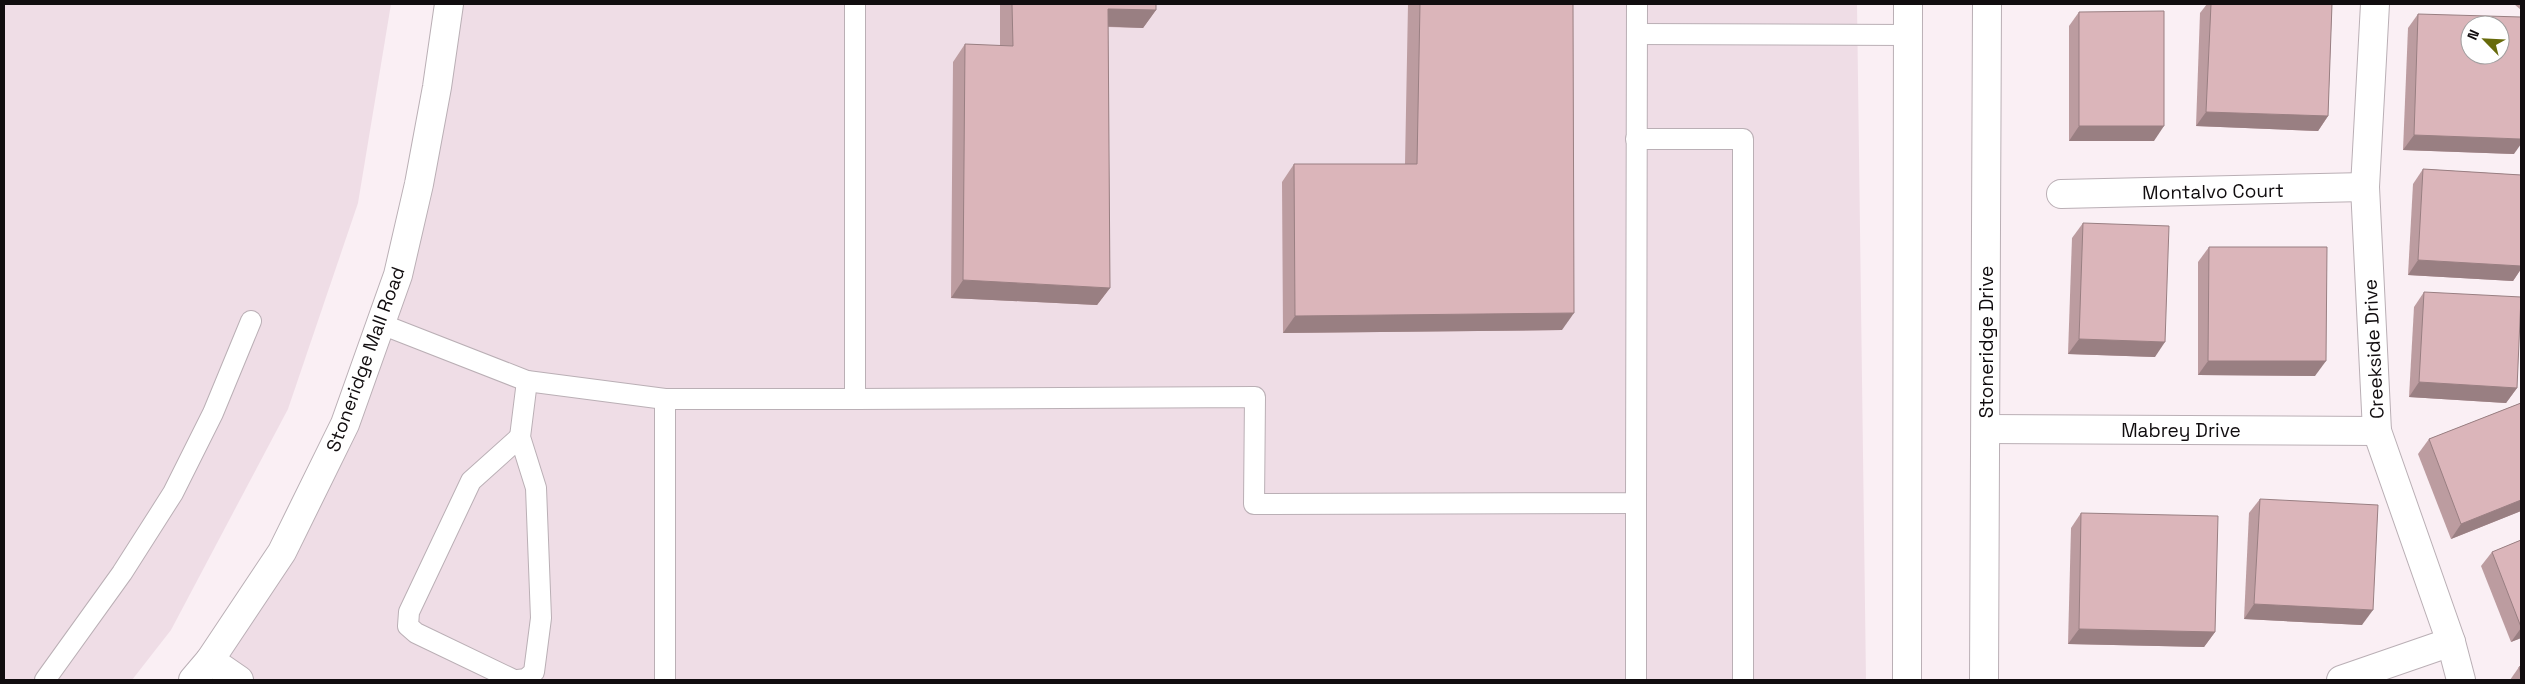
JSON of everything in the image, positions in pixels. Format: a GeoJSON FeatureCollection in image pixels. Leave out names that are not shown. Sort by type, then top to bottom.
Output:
{"type":"FeatureCollection","features":[{"type":"Feature","properties":{"kind":"street","name":"Stoneridge Mall Road"},"geometry":{"type":"LineString","coordinates":[[201,670],[282,552],[345,424],[398,275],[420,184],[438,87],[449,4]]}},
{"type":"Feature","properties":{"kind":"street"},"geometry":{"type":"LineString","coordinates":[[1906,680],[1908,4]]}},
{"type":"Feature","properties":{"kind":"street","name":"Stoneridge Drive"},"geometry":{"type":"LineString","coordinates":[[1984,680],[1987,4]]}},
{"type":"Feature","properties":{"kind":"street","name":"Creekside Drive"},"geometry":{"type":"LineString","coordinates":[[2375,4],[2365,187],[2377,431],[2451,642],[2461,680]]}},
{"type":"Feature","properties":{"kind":"street","name":"Montalvo Court"},"geometry":{"type":"LineString","coordinates":[[2061,194],[2365,187]]}},
{"type":"Feature","properties":{"kind":"street","name":"Mabrey Drive"},"geometry":{"type":"LineString","coordinates":[[1986,429],[2377,431]]}},
{"type":"Feature","properties":{"kind":"street"},"geometry":{"type":"LineString","coordinates":[[2341,680],[2451,642]]}},
{"type":"Feature","properties":{"kind":"street"},"geometry":{"type":"LineString","coordinates":[[201,670],[239,680]]}},
{"type":"Feature","properties":{"kind":"lane"},"geometry":{"type":"LineString","coordinates":[[855,4],[855,398]]}},
{"type":"Feature","properties":{"kind":"lane"},"geometry":{"type":"LineString","coordinates":[[1636,680],[1637,4]]}},
{"type":"Feature","properties":{"kind":"lane"},"geometry":{"type":"LineString","coordinates":[[1637,34],[1908,35]]}},
{"type":"Feature","properties":{"kind":"lane"},"geometry":{"type":"LineString","coordinates":[[1636,139],[1744,139],[1743,680]]}},
{"type":"Feature","properties":{"kind":"lane"},"geometry":{"type":"LineString","coordinates":[[45,680],[122,573],[173,493],[213,413],[251,321]]}},
{"type":"Feature","properties":{"kind":"lane"},"geometry":{"type":"LineString","coordinates":[[381,324],[527,380],[665,399],[1255,397],[1254,504],[1636,503]]}},
{"type":"Feature","properties":{"kind":"lane"},"geometry":{"type":"LineString","coordinates":[[518,680],[526,679],[534,672],[541,618],[536,488],[520,437],[527,380]]}},
{"type":"Feature","properties":{"kind":"lane"},"geometry":{"type":"LineString","coordinates":[[665,399],[665,680]]}},
{"type":"Feature","properties":{"kind":"lane"},"geometry":{"type":"LineString","coordinates":[[514,680],[416,633],[408,626],[409,612],[471,481],[520,437]]}},
{"type":"Feature","properties":{"kind":"shaded area"},"geometry":{"type":"Polygon","coordinates":[[[4,4],[391,4],[358,203],[288,409],[171,630],[132,680],[4,680],[4,4]]]}},
{"type":"Feature","properties":{"kind":"shaded area"},"geometry":{"type":"Polygon","coordinates":[[[460,4],[1857,4],[1866,680],[215,680],[293,558],[407,282],[451,90],[460,4]]]}},
{"type":"Feature","properties":{"kind":"building"},"geometry":{"type":"Polygon","coordinates":[[[1012,4],[1156,4],[1156,10],[1108,9],[1110,288],[963,280],[965,44],[1013,46],[1012,4]]]}},
{"type":"Feature","properties":{"kind":"building"},"geometry":{"type":"Polygon","coordinates":[[[1420,4],[1573,4],[1574,313],[1295,316],[1294,164],[1417,164],[1420,4]]]}},
{"type":"Feature","properties":{"kind":"building"},"geometry":{"type":"Polygon","coordinates":[[[2211,4],[2332,4],[2328,116],[2206,112],[2211,4]]]}},
{"type":"Feature","properties":{"kind":"building"},"geometry":{"type":"Polygon","coordinates":[[[2164,11],[2164,126],[2079,126],[2079,12],[2164,11]]]}},
{"type":"Feature","properties":{"kind":"building"},"geometry":{"type":"Polygon","coordinates":[[[2418,14],[2460,15],[2460,65],[2510,65],[2510,17],[2521,17],[2521,139],[2414,135],[2418,14]]]}},
{"type":"Feature","properties":{"kind":"building"},"geometry":{"type":"Polygon","coordinates":[[[2423,169],[2521,175],[2521,266],[2418,260],[2423,169]]]}},
{"type":"Feature","properties":{"kind":"building"},"geometry":{"type":"Polygon","coordinates":[[[2083,223],[2169,226],[2165,342],[2079,339],[2083,223]]]}},
{"type":"Feature","properties":{"kind":"building"},"geometry":{"type":"Polygon","coordinates":[[[2209,247],[2327,247],[2326,361],[2208,361],[2209,247]]]}},
{"type":"Feature","properties":{"kind":"building"},"geometry":{"type":"Polygon","coordinates":[[[2424,292],[2521,297],[2517,388],[2419,382],[2424,292]]]}},
{"type":"Feature","properties":{"kind":"building"},"geometry":{"type":"Polygon","coordinates":[[[2521,403],[2521,500],[2461,524],[2429,439],[2521,403]]]}},
{"type":"Feature","properties":{"kind":"building"},"geometry":{"type":"Polygon","coordinates":[[[2260,499],[2378,505],[2373,610],[2254,604],[2260,499]]]}},
{"type":"Feature","properties":{"kind":"building"},"geometry":{"type":"Polygon","coordinates":[[[2081,513],[2218,516],[2215,632],[2079,629],[2081,513]]]}},
{"type":"Feature","properties":{"kind":"building"},"geometry":{"type":"Polygon","coordinates":[[[2521,540],[2521,627],[2492,552],[2521,540]]]}}]}
